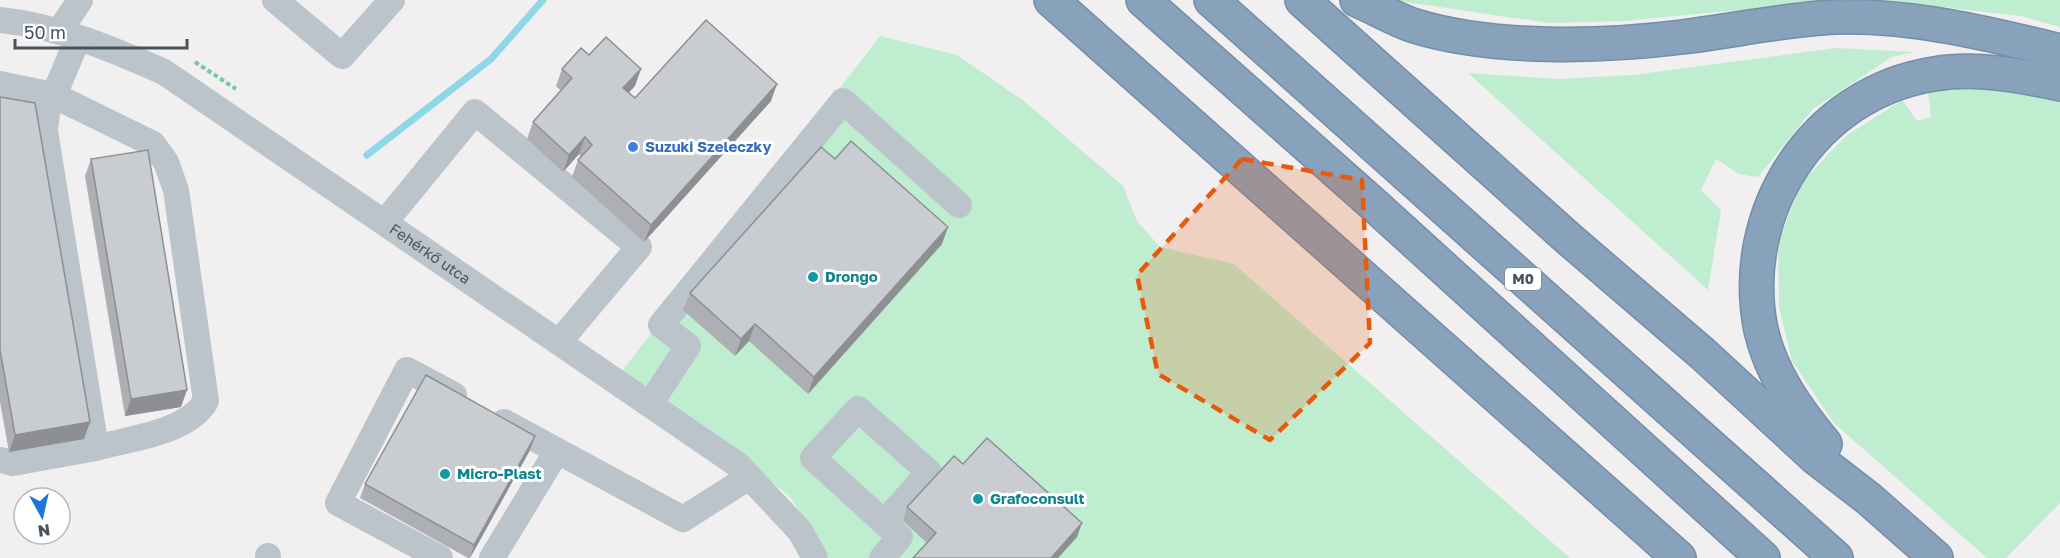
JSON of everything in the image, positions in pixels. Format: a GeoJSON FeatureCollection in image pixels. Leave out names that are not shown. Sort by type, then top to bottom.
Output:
{"type":"FeatureCollection","features":[{"type":"Feature","properties":{"kind":"highway"},"geometry":{"type":"LineString","coordinates":[[1052,0],[1679,558]]}},
{"type":"Feature","properties":{"kind":"highway"},"geometry":{"type":"LineString","coordinates":[[1143,0],[1372,203],[1763,558]]}},
{"type":"Feature","properties":{"kind":"highway","name":"M0"},"geometry":{"type":"LineString","coordinates":[[1211,0],[1836,558]]}},
{"type":"Feature","properties":{"kind":"highway"},"geometry":{"type":"LineString","coordinates":[[1302,0],[1570,240],[1703,354],[1816,458],[1869,499],[1936,558]]}},
{"type":"Feature","properties":{"kind":"highway"},"geometry":{"type":"LineString","coordinates":[[1357,0],[1415,26],[1467,36],[1526,42],[1589,45],[1680,38],[1835,17],[1935,24],[2060,51]]}},
{"type":"Feature","properties":{"kind":"highway"},"geometry":{"type":"LineString","coordinates":[[1869,499],[1792,404],[1762,332],[1755,293],[1758,247],[1774,198],[1793,164],[1819,132],[1851,107],[1888,87],[1934,74],[1969,72],[2011,74],[2060,84]]}},
{"type":"Feature","properties":{"kind":"street"},"geometry":{"type":"LineString","coordinates":[[80,0],[47,112],[45,131],[96,447]]}},
{"type":"Feature","properties":{"kind":"street"},"geometry":{"type":"LineString","coordinates":[[274,0],[342,56],[392,0]]}},
{"type":"Feature","properties":{"kind":"street","name":"Fehérkő utca"},"geometry":{"type":"LineString","coordinates":[[0,20],[23,22],[101,44],[164,72],[738,465],[800,531],[815,558]]}},
{"type":"Feature","properties":{"kind":"street"},"geometry":{"type":"LineString","coordinates":[[0,84],[53,95],[153,144],[166,162],[176,190],[206,401],[200,411],[185,424],[96,447],[13,463],[0,460]]}},
{"type":"Feature","properties":{"kind":"street"},"geometry":{"type":"LineString","coordinates":[[650,404],[688,346],[661,325],[843,101],[959,205]]}},
{"type":"Feature","properties":{"kind":"street"},"geometry":{"type":"LineString","coordinates":[[385,222],[475,112],[639,247],[560,342]]}},
{"type":"Feature","properties":{"kind":"street"},"geometry":{"type":"LineString","coordinates":[[440,558],[338,503],[407,370],[683,519],[749,477]]}},
{"type":"Feature","properties":{"kind":"street"},"geometry":{"type":"LineString","coordinates":[[882,558],[900,537],[884,523],[813,458],[858,409],[930,472],[884,523]]}},
{"type":"Feature","properties":{"kind":"street"},"geometry":{"type":"LineString","coordinates":[[492,558],[557,451]]}},
{"type":"Feature","properties":{"kind":"highlighted area"},"geometry":{"type":"Polygon","coordinates":[[[1242,159],[1362,180],[1370,343],[1270,440],[1158,374],[1137,275],[1242,159]]]}},
{"type":"Feature","properties":{"kind":"green space"},"geometry":{"type":"Polygon","coordinates":[[[1392,0],[1844,0],[1624,21],[1549,23],[1392,0]]]}},
{"type":"Feature","properties":{"kind":"green space"},"geometry":{"type":"Polygon","coordinates":[[[1880,0],[2060,0],[2060,27],[2020,16],[1880,0]]]}},
{"type":"Feature","properties":{"kind":"green space"},"geometry":{"type":"Polygon","coordinates":[[[880,36],[957,55],[1024,101],[1123,186],[1137,221],[1160,247],[1234,264],[1570,558],[829,558],[791,498],[720,437],[622,371],[880,36]]]}},
{"type":"Feature","properties":{"kind":"green space"},"geometry":{"type":"Polygon","coordinates":[[[1836,48],[1915,52],[1892,57],[1813,109],[1758,177],[1739,174],[1716,159],[1701,190],[1721,210],[1708,290],[1468,73],[1558,79],[1633,75],[1836,48]]]}},
{"type":"Feature","properties":{"kind":"green space"},"geometry":{"type":"Polygon","coordinates":[[[1937,84],[1981,85],[2060,99],[2060,503],[2006,558],[1987,558],[1834,423],[1792,361],[1779,307],[1778,243],[1801,183],[1846,136],[1902,100],[1917,121],[1931,117],[1928,94],[1937,84]]]}},
{"type":"Feature","properties":{"kind":"building","name":"Suzuki Szeleczky"},"geometry":{"type":"Polygon","coordinates":[[[706,20],[777,84],[651,225],[578,160],[592,145],[585,137],[569,155],[533,122],[572,78],[562,69],[581,48],[589,55],[606,37],[641,69],[623,88],[635,98],[706,20]]]}},
{"type":"Feature","properties":{"kind":"building"},"geometry":{"type":"Polygon","coordinates":[[[0,97],[35,103],[90,422],[15,435],[0,350],[0,97]]]}},
{"type":"Feature","properties":{"kind":"building","name":"Drongo"},"geometry":{"type":"Polygon","coordinates":[[[851,141],[948,227],[814,377],[755,324],[741,339],[690,293],[821,147],[835,159],[851,141]]]}},
{"type":"Feature","properties":{"kind":"building"},"geometry":{"type":"Polygon","coordinates":[[[148,150],[187,390],[131,399],[91,159],[148,150]]]}},
{"type":"Feature","properties":{"kind":"building","name":"Micro-Plast"},"geometry":{"type":"Polygon","coordinates":[[[426,375],[535,436],[474,545],[365,484],[426,375]]]}},
{"type":"Feature","properties":{"kind":"building","name":"Grafoconsult"},"geometry":{"type":"Polygon","coordinates":[[[987,438],[1082,523],[1051,558],[913,558],[936,533],[907,507],[954,456],[963,464],[987,438]]]}},
{"type":"Feature","properties":{"kind":"waterway"},"geometry":{"type":"LineString","coordinates":[[367,155],[491,59],[543,0]]}},
{"type":"Feature","properties":{"kind":"place","name":"Suzuki Szeleczky"},"geometry":{"type":"Point","coordinates":[633,147]}},
{"type":"Feature","properties":{"kind":"place","name":"Drongo"},"geometry":{"type":"Point","coordinates":[813,277]}},
{"type":"Feature","properties":{"kind":"place","name":"Micro-Plast"},"geometry":{"type":"Point","coordinates":[445,474]}},
{"type":"Feature","properties":{"kind":"place","name":"Grafoconsult"},"geometry":{"type":"Point","coordinates":[978,499]}}]}
